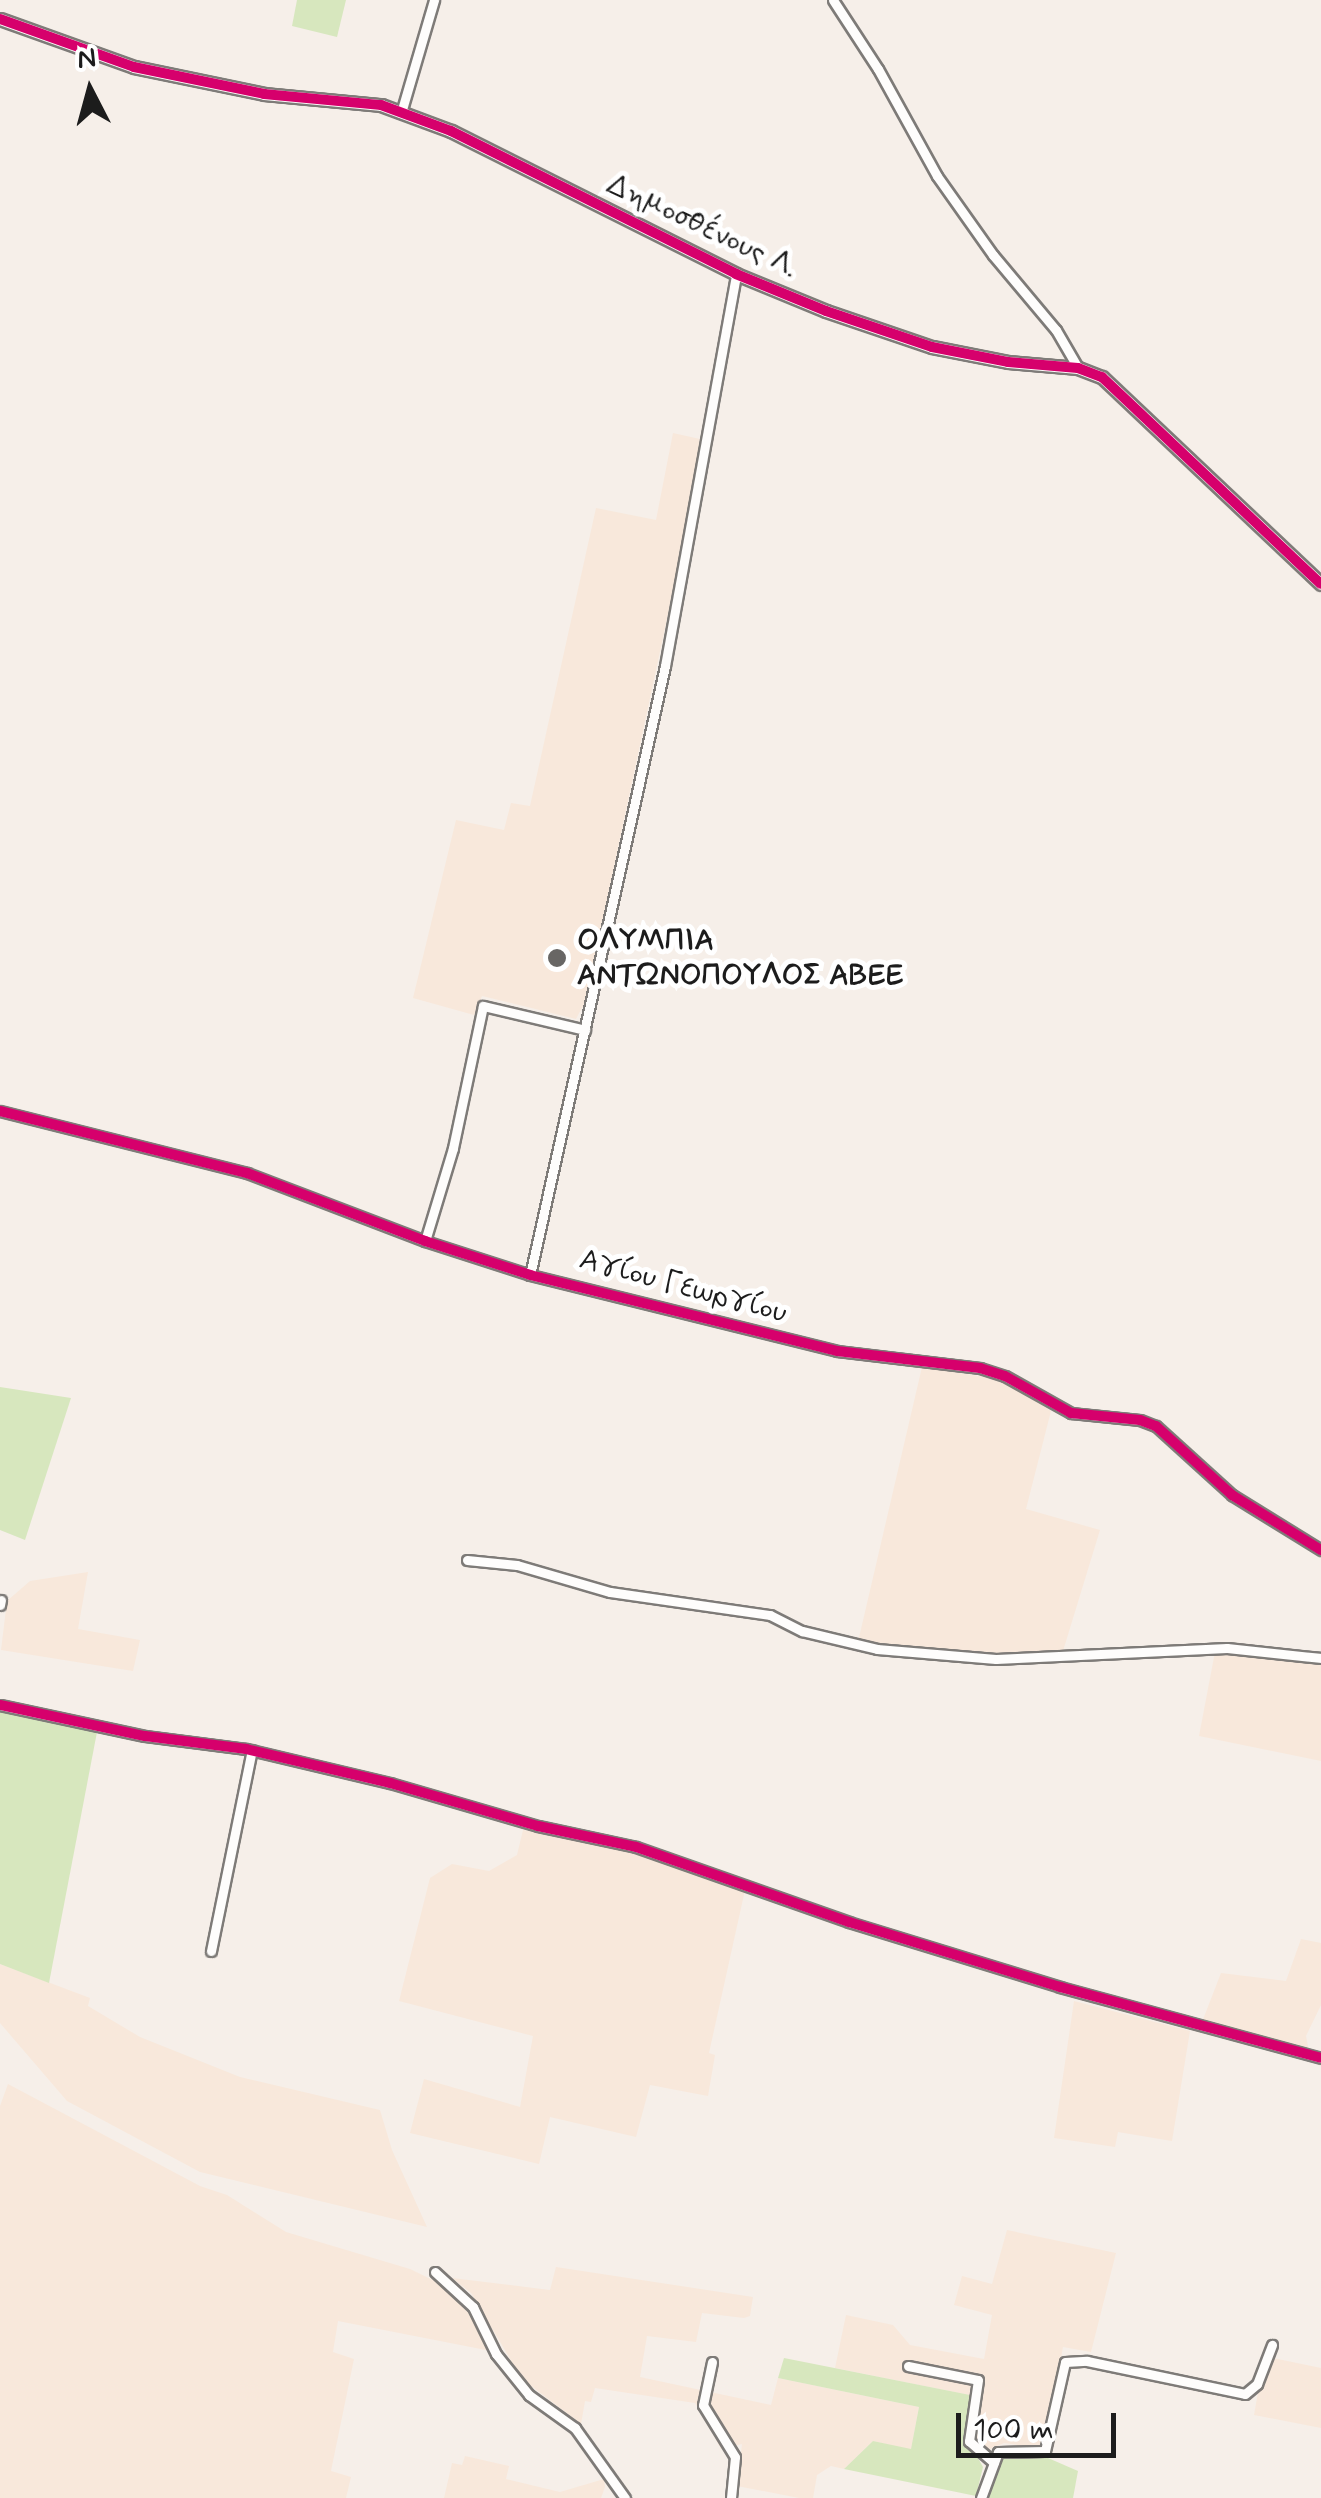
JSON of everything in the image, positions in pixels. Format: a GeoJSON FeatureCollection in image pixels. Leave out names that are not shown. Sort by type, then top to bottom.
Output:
{"type":"FeatureCollection","features":[{"type":"Feature","properties":{"kind":"street"},"geometry":{"type":"LineString","coordinates":[[401,112],[434,0]]}},
{"type":"Feature","properties":{"kind":"street"},"geometry":{"type":"LineString","coordinates":[[833,0],[878,70],[937,176],[992,254],[1056,330],[1078,368]]}},
{"type":"Feature","properties":{"kind":"street","name":"Δημοσθένους Λ."},"geometry":{"type":"LineString","coordinates":[[0,18],[134,68],[264,94],[381,105],[451,131],[736,274],[932,347],[1008,362],[1078,368],[1119,389],[1321,584]]}},
{"type":"Feature","properties":{"kind":"street"},"geometry":{"type":"LineString","coordinates":[[530,1274],[689,545],[736,274]]}},
{"type":"Feature","properties":{"kind":"street"},"geometry":{"type":"LineString","coordinates":[[425,1241],[453,1148],[484,1006],[585,1030]]}},
{"type":"Feature","properties":{"kind":"street","name":"Αγίου Γεωργίου"},"geometry":{"type":"LineString","coordinates":[[0,1111],[247,1172],[425,1241],[530,1274],[836,1351],[980,1368],[1006,1376],[1071,1413],[1140,1420],[1156,1426],[1232,1495],[1321,1550]]}},
{"type":"Feature","properties":{"kind":"street"},"geometry":{"type":"LineString","coordinates":[[467,1560],[517,1565],[610,1592],[770,1615],[802,1631],[877,1649],[996,1659],[1227,1648],[1321,1658]]}},
{"type":"Feature","properties":{"kind":"street"},"geometry":{"type":"LineString","coordinates":[[0,1705],[145,1736],[196,1739],[252,1750],[390,1783],[538,1826],[636,1847],[849,1922],[1060,1987],[1321,2058]]}},
{"type":"Feature","properties":{"kind":"street"},"geometry":{"type":"LineString","coordinates":[[211,1951],[252,1750]]}},
{"type":"Feature","properties":{"kind":"street"},"geometry":{"type":"LineString","coordinates":[[435,2272],[473,2306],[496,2354],[529,2395],[576,2428],[625,2498]]}},
{"type":"Feature","properties":{"kind":"street"},"geometry":{"type":"LineString","coordinates":[[981,2498],[998,2452],[1045,2451],[1065,2362],[1087,2361],[1245,2394],[1257,2384],[1272,2345]]}},
{"type":"Feature","properties":{"kind":"street"},"geometry":{"type":"LineString","coordinates":[[712,2362],[703,2405],[735,2457],[731,2498]]}},
{"type":"Feature","properties":{"kind":"street"},"geometry":{"type":"LineString","coordinates":[[908,2366],[978,2380],[969,2441],[994,2463]]}},
{"type":"Feature","properties":{"kind":"shaded area"},"geometry":{"type":"Polygon","coordinates":[[[673,433],[700,439],[683,544],[585,1002],[576,1019],[482,996],[474,1015],[413,998],[456,820],[504,830],[511,803],[530,806],[596,508],[656,520],[673,433]]]}},
{"type":"Feature","properties":{"kind":"shaded area"},"geometry":{"type":"Polygon","coordinates":[[[922,1367],[985,1377],[1011,1386],[1051,1411],[1026,1509],[1100,1530],[1063,1651],[978,1655],[858,1642],[922,1367]]]}},
{"type":"Feature","properties":{"kind":"shaded area"},"geometry":{"type":"Polygon","coordinates":[[[88,1572],[78,1629],[140,1640],[133,1671],[1,1650],[7,1601],[30,1581],[88,1572]]]}},
{"type":"Feature","properties":{"kind":"shaded area"},"geometry":{"type":"Polygon","coordinates":[[[1215,1652],[1321,1659],[1321,1761],[1199,1736],[1215,1652]]]}},
{"type":"Feature","properties":{"kind":"shaded area"},"geometry":{"type":"Polygon","coordinates":[[[523,1830],[648,1856],[745,1890],[709,2053],[715,2055],[708,2096],[650,2085],[636,2137],[550,2117],[539,2164],[410,2133],[424,2079],[520,2107],[533,2036],[399,2001],[430,1878],[452,1864],[489,1871],[517,1855],[523,1830]]]}},
{"type":"Feature","properties":{"kind":"shaded area"},"geometry":{"type":"Polygon","coordinates":[[[1301,1939],[1321,1943],[1321,2005],[1306,2036],[1309,2051],[1202,2022],[1221,1973],[1286,1981],[1301,1939]]]}},
{"type":"Feature","properties":{"kind":"shaded area"},"geometry":{"type":"Polygon","coordinates":[[[0,1964],[90,1998],[88,2006],[140,2037],[240,2077],[380,2110],[392,2150],[427,2227],[200,2172],[67,2101],[0,2023],[0,1964]]]}},
{"type":"Feature","properties":{"kind":"shaded area"},"geometry":{"type":"Polygon","coordinates":[[[1074,2001],[1190,2031],[1172,2141],[1118,2132],[1115,2147],[1054,2138],[1074,2001]]]}},
{"type":"Feature","properties":{"kind":"shaded area"},"geometry":{"type":"Polygon","coordinates":[[[8,2084],[200,2186],[227,2195],[286,2232],[410,2269],[447,2287],[466,2306],[491,2351],[338,2321],[333,2352],[354,2359],[331,2471],[351,2477],[346,2498],[0,2498],[0,2106],[8,2084]]]}},
{"type":"Feature","properties":{"kind":"shaded area"},"geometry":{"type":"Polygon","coordinates":[[[1007,2230],[1116,2253],[1091,2352],[1063,2347],[1045,2445],[1037,2448],[1004,2443],[985,2451],[973,2439],[979,2397],[835,2368],[846,2315],[893,2325],[910,2345],[984,2359],[992,2315],[954,2305],[962,2276],[992,2284],[1007,2230]]]}},
{"type":"Feature","properties":{"kind":"shaded area"},"geometry":{"type":"Polygon","coordinates":[[[556,2267],[753,2297],[750,2316],[744,2318],[702,2313],[696,2342],[647,2336],[640,2377],[771,2405],[778,2378],[919,2407],[911,2450],[873,2441],[844,2469],[831,2466],[817,2475],[813,2498],[799,2498],[737,2486],[742,2444],[721,2449],[695,2403],[595,2388],[591,2402],[585,2401],[581,2424],[522,2379],[471,2293],[452,2278],[550,2290],[556,2267]]]}},
{"type":"Feature","properties":{"kind":"shaded area"},"geometry":{"type":"Polygon","coordinates":[[[1273,2358],[1321,2368],[1321,2428],[1254,2415],[1259,2387],[1273,2358]]]}},
{"type":"Feature","properties":{"kind":"shaded area"},"geometry":{"type":"Polygon","coordinates":[[[465,2456],[509,2466],[506,2479],[560,2492],[604,2479],[605,2487],[601,2498],[444,2498],[452,2463],[462,2465],[465,2456]]]}},
{"type":"Feature","properties":{"kind":"green space"},"geometry":{"type":"Polygon","coordinates":[[[297,0],[346,0],[337,37],[292,26],[297,0]]]}},
{"type":"Feature","properties":{"kind":"green space"},"geometry":{"type":"Polygon","coordinates":[[[0,1387],[71,1398],[25,1540],[0,1530],[0,1387]]]}},
{"type":"Feature","properties":{"kind":"green space"},"geometry":{"type":"Polygon","coordinates":[[[0,1711],[97,1732],[49,1983],[0,1964],[0,1711]]]}},
{"type":"Feature","properties":{"kind":"green space"},"geometry":{"type":"Polygon","coordinates":[[[784,2358],[970,2395],[965,2435],[983,2467],[976,2496],[844,2469],[873,2441],[911,2449],[919,2407],[778,2378],[784,2358]]]}},
{"type":"Feature","properties":{"kind":"green space"},"geometry":{"type":"Polygon","coordinates":[[[1048,2458],[1078,2471],[1073,2498],[987,2498],[1000,2459],[1048,2458]]]}},
{"type":"Feature","properties":{"kind":"cycle path"},"geometry":{"type":"LineString","coordinates":[[0,19],[134,67],[264,94],[381,105],[451,131],[736,274],[826,311],[932,347],[1008,362],[1078,368],[1102,377],[1321,584]]}},
{"type":"Feature","properties":{"kind":"cycle path"},"geometry":{"type":"LineString","coordinates":[[0,1111],[247,1173],[425,1241],[530,1275],[837,1351],[980,1368],[1005,1376],[1071,1413],[1140,1420],[1156,1426],[1232,1495],[1321,1550]]}},
{"type":"Feature","properties":{"kind":"cycle path"},"geometry":{"type":"LineString","coordinates":[[0,1705],[145,1736],[246,1749],[390,1783],[538,1826],[636,1847],[849,1922],[1060,1987],[1321,2058]]}},
{"type":"Feature","properties":{"kind":"place","name":"ΟΛΥΜΠΙΑ ΑΝΤΩΝΟΠΟΥΛΟΣ ΑΒΕΕ"},"geometry":{"type":"Point","coordinates":[557,958]}}]}
